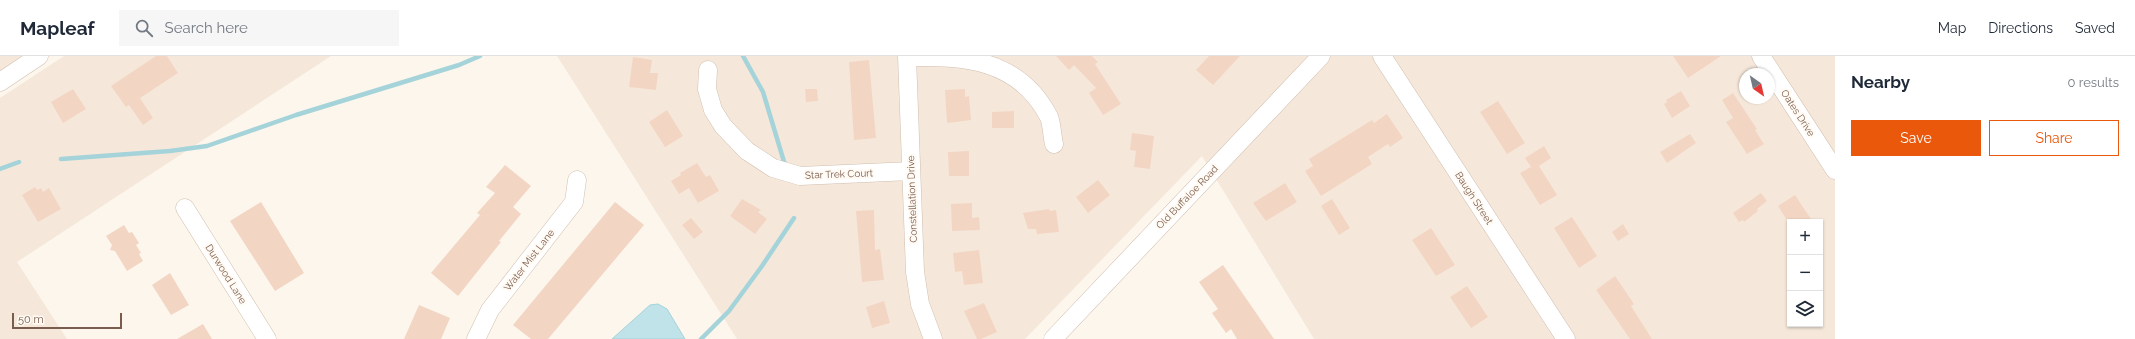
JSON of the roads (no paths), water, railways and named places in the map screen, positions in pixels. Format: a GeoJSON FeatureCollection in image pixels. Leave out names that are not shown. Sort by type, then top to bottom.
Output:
{"type":"FeatureCollection","features":[{"type":"Feature","properties":{"kind":"street"},"geometry":{"type":"LineString","coordinates":[[0,82],[39,56]]}},
{"type":"Feature","properties":{"kind":"street"},"geometry":{"type":"LineString","coordinates":[[907,56],[957,56],[1001,68],[1029,90],[1049,118],[1054,144]]}},
{"type":"Feature","properties":{"kind":"street","name":"Constellation Drive"},"geometry":{"type":"LineString","coordinates":[[907,56],[915,272],[920,304],[934,339]]}},
{"type":"Feature","properties":{"kind":"street","name":"Old Buffaloe Road"},"geometry":{"type":"LineString","coordinates":[[1053,339],[1321,56]]}},
{"type":"Feature","properties":{"kind":"street","name":"Baugh Street"},"geometry":{"type":"LineString","coordinates":[[1382,56],[1566,339]]}},
{"type":"Feature","properties":{"kind":"street","name":"Oates Drive"},"geometry":{"type":"LineString","coordinates":[[1761,56],[1835,170]]}},
{"type":"Feature","properties":{"kind":"street","name":"Star Trek Court"},"geometry":{"type":"LineString","coordinates":[[708,70],[707,90],[713,110],[723,126],[747,150],[773,168],[800,176],[911,171]]}},
{"type":"Feature","properties":{"kind":"street","name":"Water Mist Lane"},"geometry":{"type":"LineString","coordinates":[[476,339],[490,310],[574,202],[577,180]]}},
{"type":"Feature","properties":{"kind":"street","name":"Durwood Lane"},"geometry":{"type":"LineString","coordinates":[[185,208],[267,339]]}},
{"type":"Feature","properties":{"kind":"water"},"geometry":{"type":"Polygon","coordinates":[[[658,304],[667,309],[685,339],[612,339],[650,305],[658,304]]]}},
{"type":"Feature","properties":{"kind":"waterway"},"geometry":{"type":"LineString","coordinates":[[61,159],[170,151],[207,146],[296,115],[459,65],[480,56]]}},
{"type":"Feature","properties":{"kind":"waterway"},"geometry":{"type":"LineString","coordinates":[[743,56],[763,92],[785,165]]}},
{"type":"Feature","properties":{"kind":"waterway"},"geometry":{"type":"LineString","coordinates":[[0,169],[19,162]]}},
{"type":"Feature","properties":{"kind":"waterway"},"geometry":{"type":"LineString","coordinates":[[701,339],[729,311],[762,266],[794,218]]}}]}
